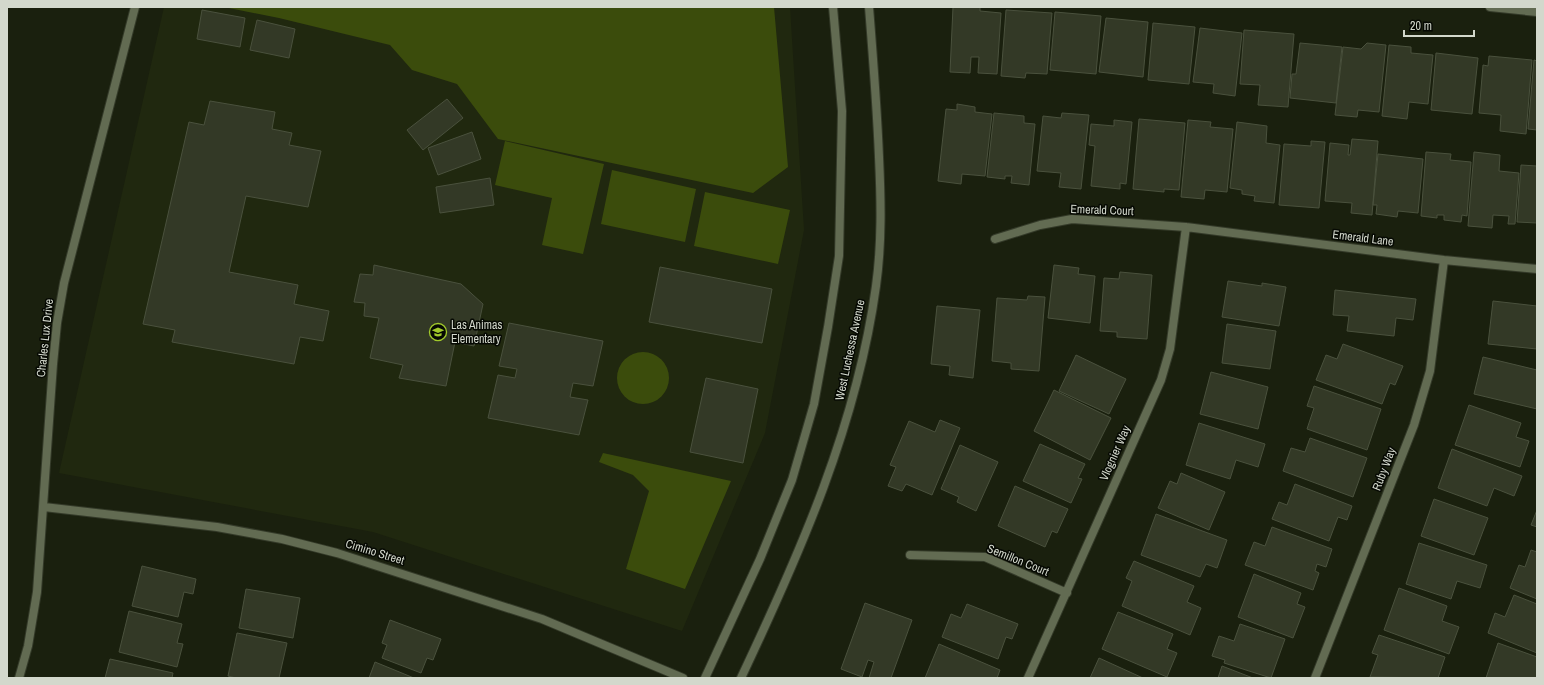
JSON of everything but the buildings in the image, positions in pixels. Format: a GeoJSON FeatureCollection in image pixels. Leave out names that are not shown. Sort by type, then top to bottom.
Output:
{"type":"FeatureCollection","features":[{"type":"Feature","properties":{"kind":"street","name":"Charles Lux Drive"},"geometry":{"type":"LineString","coordinates":[[19,678],[28,646],[37,592],[54,357],[57,324],[64,283],[135,7]]}},
{"type":"Feature","properties":{"kind":"street","name":"West Luchessa Avenue"},"geometry":{"type":"LineString","coordinates":[[705,678],[760,559],[792,480],[814,404],[839,256],[842,111],[833,7]]}},
{"type":"Feature","properties":{"kind":"street","name":"West Luchessa Avenue"},"geometry":{"type":"LineString","coordinates":[[741,678],[797,556],[824,488],[849,411],[863,358],[876,285],[881,215],[876,99],[869,7]]}},
{"type":"Feature","properties":{"kind":"street"},"geometry":{"type":"LineString","coordinates":[[1490,7],[1537,12]]}},
{"type":"Feature","properties":{"kind":"street","name":"Emerald Court"},"geometry":{"type":"LineString","coordinates":[[995,239],[1040,225],[1072,219],[1186,227]]}},
{"type":"Feature","properties":{"kind":"street","name":"Emerald Lane"},"geometry":{"type":"LineString","coordinates":[[1186,227],[1444,260],[1537,269]]}},
{"type":"Feature","properties":{"kind":"street","name":"Vlognier Way"},"geometry":{"type":"LineString","coordinates":[[1028,678],[1161,380],[1170,349],[1186,227]]}},
{"type":"Feature","properties":{"kind":"street","name":"Ruby Way"},"geometry":{"type":"LineString","coordinates":[[1315,678],[1414,424],[1430,371],[1444,260]]}},
{"type":"Feature","properties":{"kind":"street","name":"Cimino Street"},"geometry":{"type":"LineString","coordinates":[[44,507],[217,527],[337,553],[542,618],[683,678]]}},
{"type":"Feature","properties":{"kind":"street","name":"Semillon Court"},"geometry":{"type":"LineString","coordinates":[[910,555],[985,557],[1067,593]]}},
{"type":"Feature","properties":{"kind":"shaded area","name":"Las Animas Elementary"},"geometry":{"type":"Polygon","coordinates":[[[164,7],[790,7],[804,230],[765,433],[682,631],[373,532],[59,473],[164,7]]]}},
{"type":"Feature","properties":{"kind":"green space"},"geometry":{"type":"Polygon","coordinates":[[[224,7],[774,7],[788,167],[753,193],[498,139],[457,84],[412,70],[390,45],[279,18],[224,7]]]}},
{"type":"Feature","properties":{"kind":"green space"},"geometry":{"type":"Polygon","coordinates":[[[505,141],[604,164],[583,254],[542,245],[552,198],[495,185],[505,141]]]}},
{"type":"Feature","properties":{"kind":"green space"},"geometry":{"type":"Polygon","coordinates":[[[612,170],[696,189],[685,242],[601,224],[612,170]]]}},
{"type":"Feature","properties":{"kind":"green space"},"geometry":{"type":"Polygon","coordinates":[[[705,192],[790,210],[778,264],[694,246],[705,192]]]}},
{"type":"Feature","properties":{"kind":"green space"},"geometry":{"type":"Polygon","coordinates":[[[638,352],[648,352],[662,359],[669,373],[669,383],[662,397],[648,404],[638,404],[628,400],[621,393],[617,383],[617,373],[621,363],[628,356],[638,352]]]}},
{"type":"Feature","properties":{"kind":"green space"},"geometry":{"type":"Polygon","coordinates":[[[603,453],[731,481],[685,589],[626,569],[649,491],[633,475],[599,462],[603,453]]]}},
{"type":"Feature","properties":{"kind":"place","name":"Las Animas Elementary"},"geometry":{"type":"Point","coordinates":[438,332]}}]}
